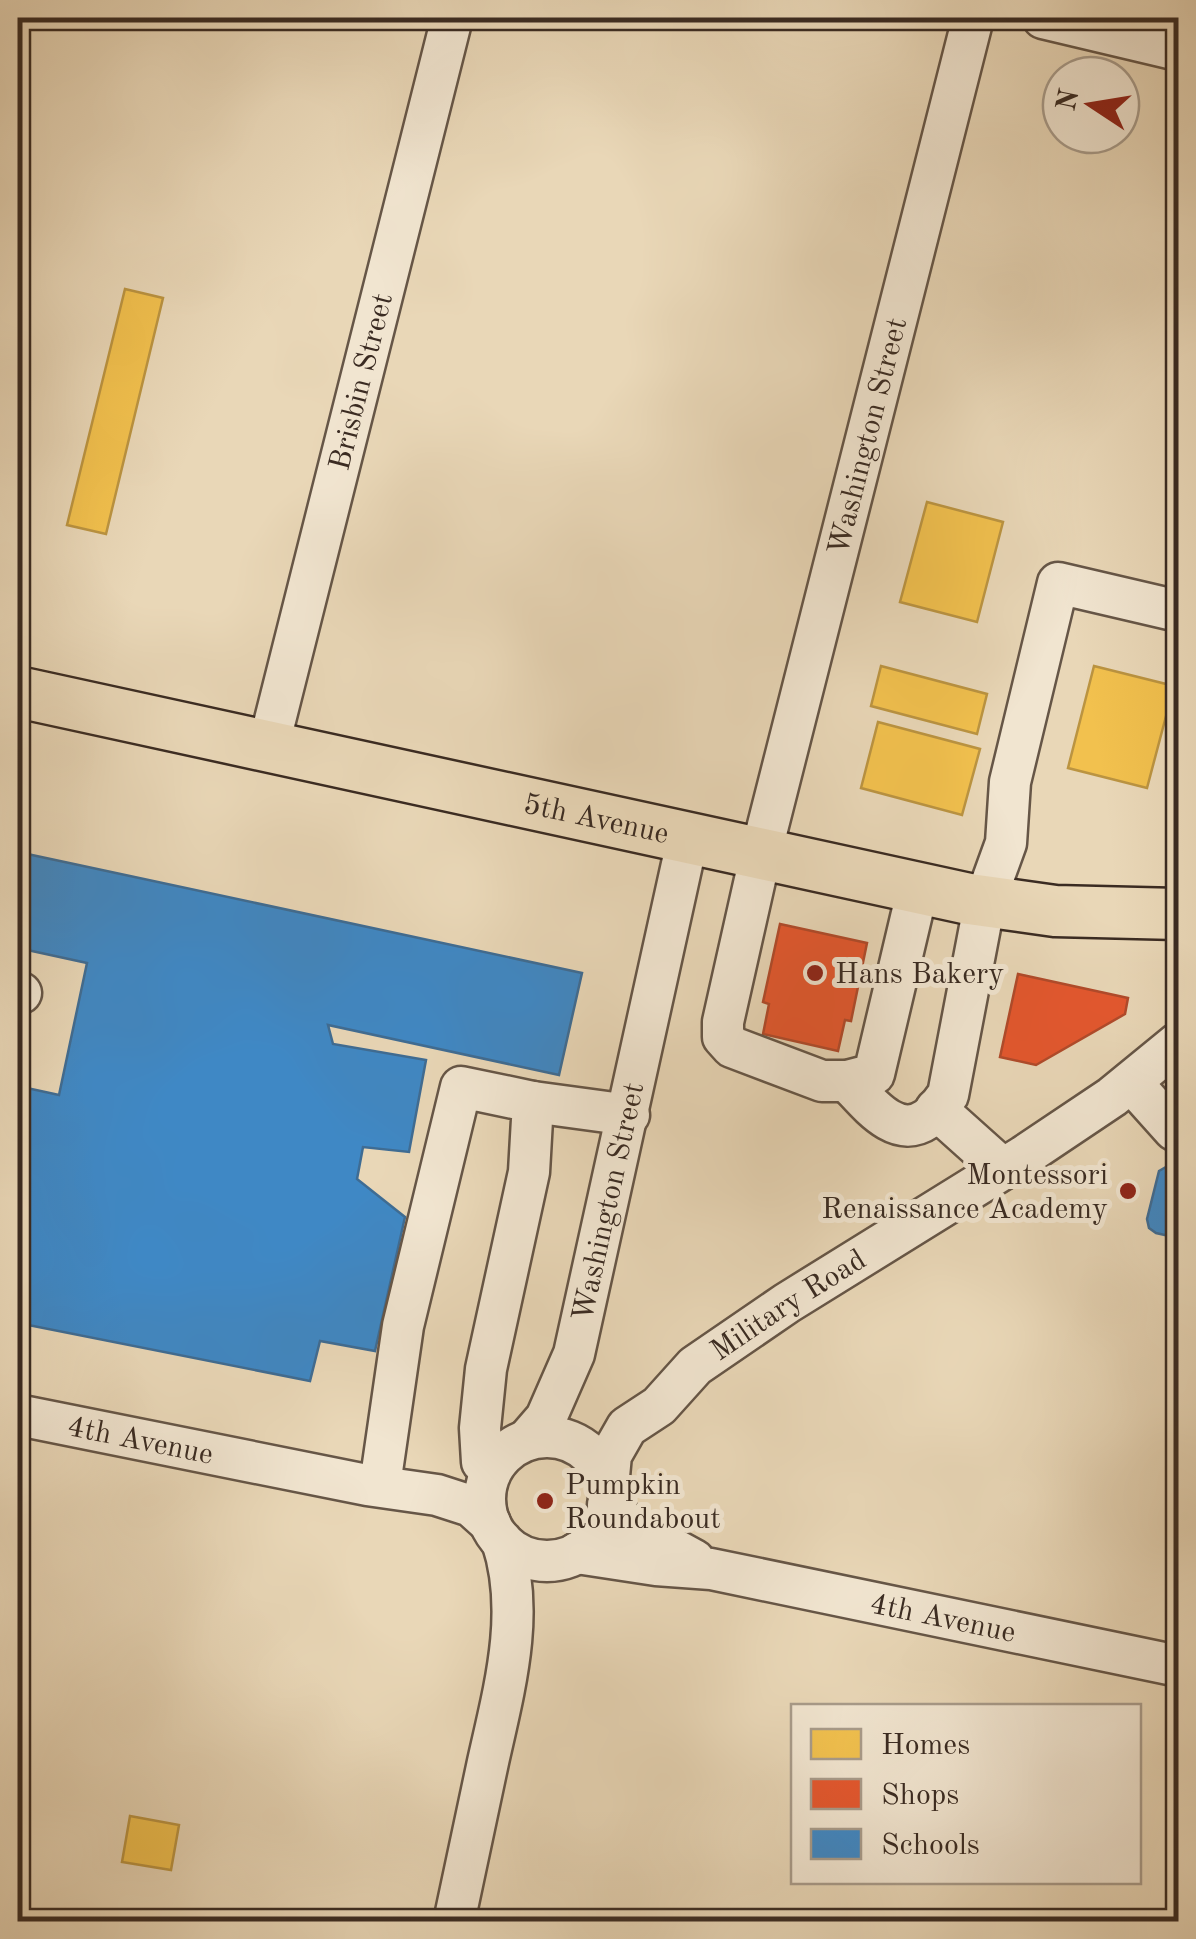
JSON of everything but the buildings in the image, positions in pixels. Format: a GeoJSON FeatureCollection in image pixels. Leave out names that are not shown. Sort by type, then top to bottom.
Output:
{"type":"FeatureCollection","features":[{"type":"Feature","properties":{"kind":"main road","name":"5th Avenue"},"geometry":{"type":"LineString","coordinates":[[18,692],[985,901],[1055,911],[1178,914]]}},
{"type":"Feature","properties":{"kind":"street","name":"Brisbin Street"},"geometry":{"type":"LineString","coordinates":[[268,748],[452,18]]}},
{"type":"Feature","properties":{"kind":"street","name":"Washington Street"},"geometry":{"type":"LineString","coordinates":[[847,1081],[822,1081],[732,1046],[723,1037],[723,1022],[761,853],[973,18]]}},
{"type":"Feature","properties":{"kind":"street"},"geometry":{"type":"LineString","coordinates":[[1043,18],[1178,50]]}},
{"type":"Feature","properties":{"kind":"street"},"geometry":{"type":"LineString","coordinates":[[847,1081],[888,1122],[908,1126],[926,1119],[948,1095],[985,901],[1006,844],[1010,782],[1058,582],[1178,612]]}},
{"type":"Feature","properties":{"kind":"street","name":"Washington Street"},"geometry":{"type":"LineString","coordinates":[[519,1447],[546,1418],[574,1354],[688,837]]}},
{"type":"Feature","properties":{"kind":"street"},"geometry":{"type":"LineString","coordinates":[[847,1081],[874,1074],[918,888]]}},
{"type":"Feature","properties":{"kind":"street","name":"Military Road"},"geometry":{"type":"LineString","coordinates":[[608,1496],[611,1455],[626,1427],[659,1406],[694,1366],[787,1303],[1003,1169],[1131,1082],[1178,1043]]}},
{"type":"Feature","properties":{"kind":"street"},"geometry":{"type":"LineString","coordinates":[[1131,1082],[1178,1130]]}},
{"type":"Feature","properties":{"kind":"street"},"geometry":{"type":"LineString","coordinates":[[380,1486],[403,1326],[461,1087],[532,1102],[629,1115]]}},
{"type":"Feature","properties":{"kind":"street"},"geometry":{"type":"LineString","coordinates":[[507,1676],[552,1571],[598,1535],[608,1496],[594,1458],[578,1444],[519,1447],[480,1428],[486,1370],[529,1172],[532,1102]]}},
{"type":"Feature","properties":{"kind":"street"},"geometry":{"type":"LineString","coordinates":[[936,1109],[1003,1169]]}},
{"type":"Feature","properties":{"kind":"street","name":"Military Road"},"geometry":{"type":"LineString","coordinates":[[519,1447],[598,1420],[666,1370],[694,1366]]}},
{"type":"Feature","properties":{"kind":"street","name":"4th Avenue"},"geometry":{"type":"LineString","coordinates":[[18,1415],[319,1476],[437,1495],[471,1506],[496,1532]]}},
{"type":"Feature","properties":{"kind":"street"},"geometry":{"type":"LineString","coordinates":[[454,1922],[507,1676],[513,1597],[510,1566],[485,1492],[490,1472],[519,1447]]}},
{"type":"Feature","properties":{"kind":"street","name":"4th Avenue"},"geometry":{"type":"LineString","coordinates":[[380,1486],[519,1447]]}},
{"type":"Feature","properties":{"kind":"street","name":"4th Avenue"},"geometry":{"type":"LineString","coordinates":[[608,1496],[626,1523],[710,1569]]}},
{"type":"Feature","properties":{"kind":"street"},"geometry":{"type":"LineString","coordinates":[[496,1532],[525,1557],[545,1561],[571,1556]]}},
{"type":"Feature","properties":{"kind":"street","name":"4th Avenue"},"geometry":{"type":"LineString","coordinates":[[571,1556],[710,1569],[1178,1666]]}},
{"type":"Feature","properties":{"kind":"place","name":"Hans Bakery"},"geometry":{"type":"Point","coordinates":[815,973]}},
{"type":"Feature","properties":{"kind":"place","name":"Montessori Renaissance Academy"},"geometry":{"type":"Point","coordinates":[1128,1191]}},
{"type":"Feature","properties":{"kind":"place","name":"Pumpkin Roundabout"},"geometry":{"type":"Point","coordinates":[545,1501]}}]}
